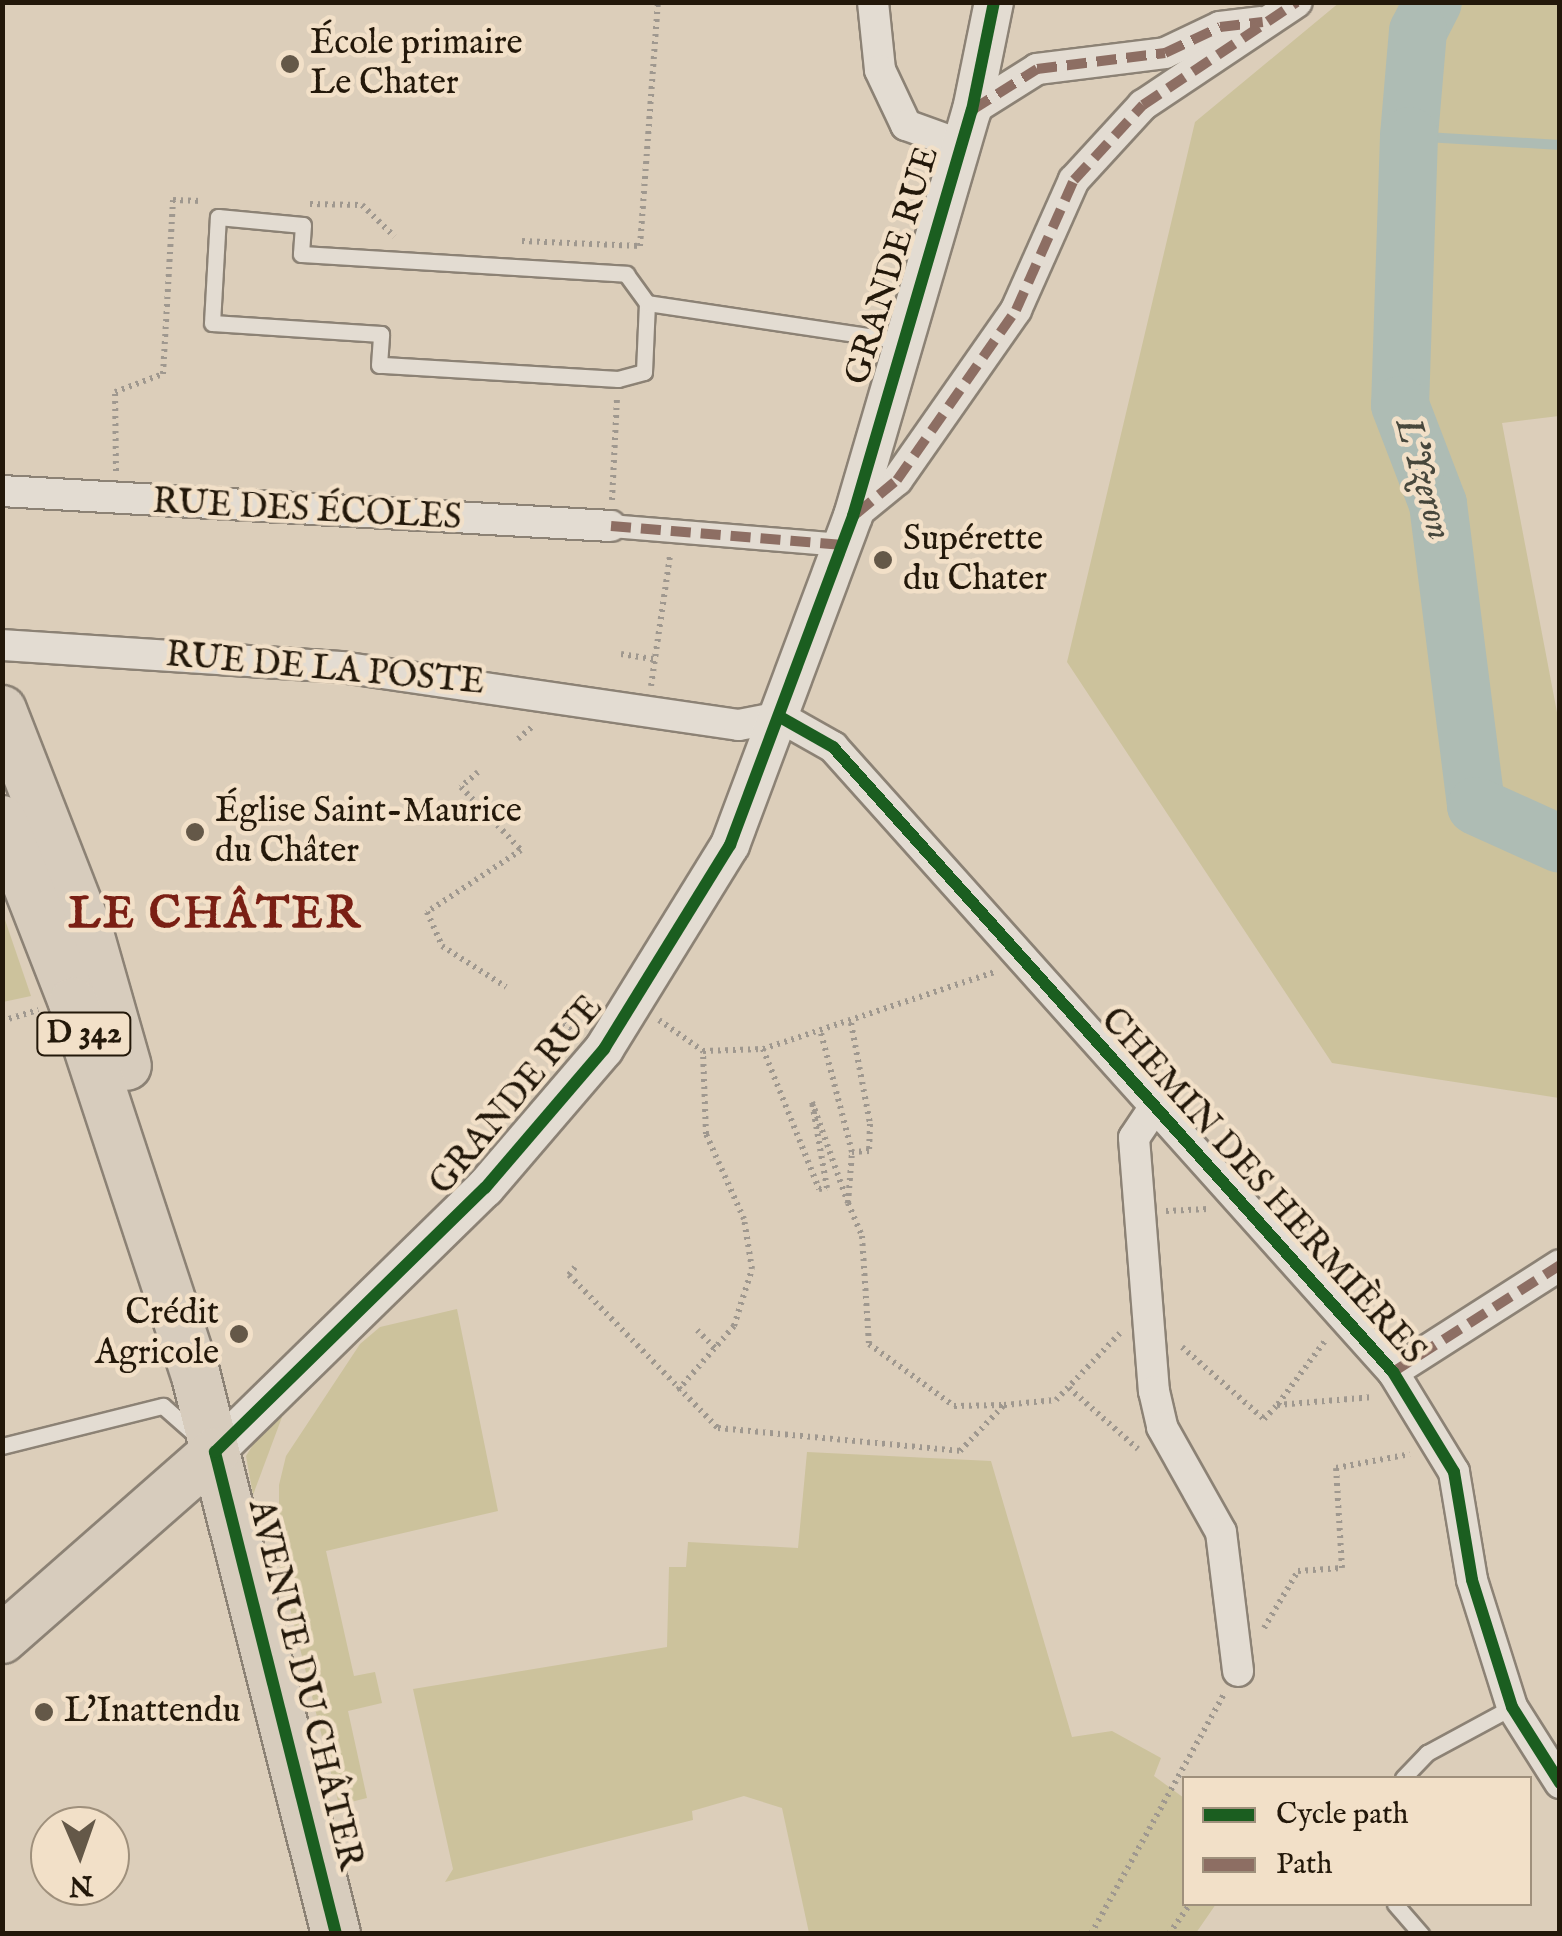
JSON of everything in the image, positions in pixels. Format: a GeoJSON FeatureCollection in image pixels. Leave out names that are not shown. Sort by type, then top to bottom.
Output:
{"type":"FeatureCollection","features":[{"type":"Feature","properties":{"kind":"main road","name":"AVENUE DU CHÂTER"},"geometry":{"type":"LineString","coordinates":[[2,710],[94,952],[190,1301],[189,1352]]}},
{"type":"Feature","properties":{"kind":"main road","name":"AVENUE DU CHÂTER"},"geometry":{"type":"LineString","coordinates":[[2,820],[189,1352],[336,1934]]}},
{"type":"Feature","properties":{"kind":"main road","name":"GRANDE RUE"},"geometry":{"type":"LineString","coordinates":[[2,1638],[215,1452]]}},
{"type":"Feature","properties":{"kind":"street"},"geometry":{"type":"LineString","coordinates":[[873,2],[880,70],[906,125],[966,127],[1037,69],[1166,52],[1220,27],[1268,21]]}},
{"type":"Feature","properties":{"kind":"street","name":"GRANDE RUE"},"geometry":{"type":"LineString","coordinates":[[215,1452],[485,1188],[604,1048],[730,845],[846,531],[966,127],[994,2]]}},
{"type":"Feature","properties":{"kind":"street"},"geometry":{"type":"LineString","coordinates":[[611,526],[846,531],[897,480],[1016,310],[1074,180],[1143,105],[1298,2]]}},
{"type":"Feature","properties":{"kind":"street","name":"RUE DES ÉCOLES"},"geometry":{"type":"LineString","coordinates":[[2,491],[611,526]]}},
{"type":"Feature","properties":{"kind":"street","name":"RUE DE LA POSTE"},"geometry":{"type":"LineString","coordinates":[[2,646],[341,667],[648,707],[739,726],[780,716]]}},
{"type":"Feature","properties":{"kind":"street","name":"CHEMIN DES HERMIÈRES"},"geometry":{"type":"LineString","coordinates":[[780,716],[833,747],[1152,1111],[1393,1372],[1454,1472],[1472,1580],[1512,1708],[1560,1783]]}},
{"type":"Feature","properties":{"kind":"street"},"geometry":{"type":"LineString","coordinates":[[1152,1111],[1134,1138],[1148,1314],[1162,1427],[1221,1532],[1238,1671]]}},
{"type":"Feature","properties":{"kind":"street"},"geometry":{"type":"LineString","coordinates":[[1393,1372],[1560,1265]]}},
{"type":"Feature","properties":{"kind":"lane"},"geometry":{"type":"LineString","coordinates":[[218,218],[303,224],[301,254],[626,274],[647,303],[644,372],[618,379],[379,366],[381,334],[212,323],[218,218]]}},
{"type":"Feature","properties":{"kind":"lane"},"geometry":{"type":"LineString","coordinates":[[647,303],[900,341]]}},
{"type":"Feature","properties":{"kind":"lane"},"geometry":{"type":"LineString","coordinates":[[2,1446],[163,1406],[215,1452]]}},
{"type":"Feature","properties":{"kind":"lane"},"geometry":{"type":"LineString","coordinates":[[1405,1776],[1426,1754],[1512,1708]]}},
{"type":"Feature","properties":{"kind":"lane"},"geometry":{"type":"LineString","coordinates":[[1397,1906],[1421,1934]]}},
{"type":"Feature","properties":{"kind":"path"},"geometry":{"type":"LineString","coordinates":[[626,274],[640,246],[658,2]]}},
{"type":"Feature","properties":{"kind":"path"},"geometry":{"type":"LineString","coordinates":[[611,526],[618,379]]}},
{"type":"Feature","properties":{"kind":"path"},"geometry":{"type":"LineString","coordinates":[[648,707],[674,530]]}},
{"type":"Feature","properties":{"kind":"path"},"geometry":{"type":"LineString","coordinates":[[621,654],[655,659]]}},
{"type":"Feature","properties":{"kind":"path"},"geometry":{"type":"LineString","coordinates":[[478,772],[461,787],[521,850],[427,912],[442,946],[506,987]]}},
{"type":"Feature","properties":{"kind":"path"},"geometry":{"type":"LineString","coordinates":[[669,1027],[703,1051],[763,1049],[851,1024],[1022,962]]}},
{"type":"Feature","properties":{"kind":"path"},"geometry":{"type":"LineString","coordinates":[[851,1024],[870,1124],[869,1151],[852,1152]]}},
{"type":"Feature","properties":{"kind":"path"},"geometry":{"type":"LineString","coordinates":[[821,1033],[852,1152],[848,1203]]}},
{"type":"Feature","properties":{"kind":"path"},"geometry":{"type":"LineString","coordinates":[[763,1049],[819,1190],[827,1188],[812,1102],[862,1236],[869,1344],[954,1406],[1056,1400],[1148,1314],[1264,1419],[1325,1341]]}},
{"type":"Feature","properties":{"kind":"path"},"geometry":{"type":"LineString","coordinates":[[678,1390],[716,1349],[752,1269],[744,1219],[706,1134],[703,1051]]}},
{"type":"Feature","properties":{"kind":"path"},"geometry":{"type":"LineString","coordinates":[[1140,1212],[1211,1209]]}},
{"type":"Feature","properties":{"kind":"path"},"geometry":{"type":"LineString","coordinates":[[575,1267],[569,1275],[718,1428],[960,1451],[1004,1405]]}},
{"type":"Feature","properties":{"kind":"path"},"geometry":{"type":"LineString","coordinates":[[697,1330],[716,1349]]}},
{"type":"Feature","properties":{"kind":"path"},"geometry":{"type":"LineString","coordinates":[[1068,1388],[1163,1471],[1186,1467]]}},
{"type":"Feature","properties":{"kind":"path"},"geometry":{"type":"LineString","coordinates":[[1277,1405],[1372,1399]]}},
{"type":"Feature","properties":{"kind":"path"},"geometry":{"type":"LineString","coordinates":[[1238,1671],[1298,1571],[1342,1568],[1336,1468],[1385,1465],[1420,1449]]}},
{"type":"Feature","properties":{"kind":"path"},"geometry":{"type":"LineString","coordinates":[[1091,1934],[1208,1720]]}},
{"type":"Feature","properties":{"kind":"path"},"geometry":{"type":"LineString","coordinates":[[1169,1934],[1189,1906]]}},
{"type":"Feature","properties":{"kind":"shaded area"},"geometry":{"type":"Polygon","coordinates":[[[1340,2],[1559,3],[1559,416],[1502,423],[1559,723],[1559,1098],[1332,1063],[1067,662],[1195,122],[1340,2]]]}},
{"type":"Feature","properties":{"kind":"shaded area"},"geometry":{"type":"Polygon","coordinates":[[[3,914],[31,996],[2,1002],[3,914]]]}},
{"type":"Feature","properties":{"kind":"shaded area"},"geometry":{"type":"Polygon","coordinates":[[[457,1309],[498,1511],[326,1551],[354,1676],[375,1672],[382,1703],[348,1711],[367,1798],[339,1805],[279,1564],[279,1485],[286,1456],[360,1344],[380,1327],[457,1309]]]}},
{"type":"Feature","properties":{"kind":"shaded area"},"geometry":{"type":"Polygon","coordinates":[[[279,1402],[282,1417],[253,1495],[246,1456],[279,1402]]]}},
{"type":"Feature","properties":{"kind":"shaded area"},"geometry":{"type":"Polygon","coordinates":[[[807,1452],[991,1461],[1072,1737],[1112,1731],[1161,1758],[1154,1776],[1182,1797],[1182,1906],[1215,1906],[1196,1933],[809,1933],[782,1808],[744,1796],[692,1811],[693,1820],[445,1882],[453,1869],[413,1689],[667,1647],[669,1567],[686,1567],[688,1542],[798,1548],[807,1452]]]}},
{"type":"Feature","properties":{"kind":"waterway","name":"L'Yzeron"},"geometry":{"type":"LineString","coordinates":[[1433,2],[1418,31],[1409,136],[1400,405],[1438,504],[1476,806],[1560,844]]}},
{"type":"Feature","properties":{"kind":"waterway"},"geometry":{"type":"LineString","coordinates":[[1409,136],[1560,145]]}},
{"type":"Feature","properties":{"kind":"marked path"},"geometry":{"type":"LineString","coordinates":[[856,514],[897,480],[1016,310],[1074,180],[1143,105],[1297,2]]}},
{"type":"Feature","properties":{"kind":"marked path"},"geometry":{"type":"LineString","coordinates":[[972,110],[1037,69],[1165,53],[1220,27],[1263,22]]}},
{"type":"Feature","properties":{"kind":"marked path"},"geometry":{"type":"LineString","coordinates":[[611,526],[840,545]]}},
{"type":"Feature","properties":{"kind":"marked path"},"geometry":{"type":"LineString","coordinates":[[1393,1372],[1560,1265]]}},
{"type":"Feature","properties":{"kind":"cycle path"},"geometry":{"type":"LineString","coordinates":[[336,1934],[215,1452],[485,1188],[604,1049],[730,845],[853,516],[972,110],[994,2]]}},
{"type":"Feature","properties":{"kind":"cycle path"},"geometry":{"type":"LineString","coordinates":[[780,717],[833,747],[1393,1372],[1454,1472],[1472,1580],[1512,1707],[1560,1783]]}},
{"type":"Feature","properties":{"kind":"place","name":"École primaire Le Chater"},"geometry":{"type":"Point","coordinates":[290,64]}},
{"type":"Feature","properties":{"kind":"place","name":"Supérette du Chater"},"geometry":{"type":"Point","coordinates":[883,560]}},
{"type":"Feature","properties":{"kind":"place","name":"Église Saint-Maurice du Châter"},"geometry":{"type":"Point","coordinates":[195,832]}},
{"type":"Feature","properties":{"kind":"place","name":"Crédit Agricole"},"geometry":{"type":"Point","coordinates":[239,1334]}},
{"type":"Feature","properties":{"kind":"place","name":"L'Inattendu"},"geometry":{"type":"Point","coordinates":[44,1712]}},
{"type":"Feature","properties":{"kind":"district","name":"LE CHÂTER"},"geometry":{"type":"Point","coordinates":[215,915]}}]}
